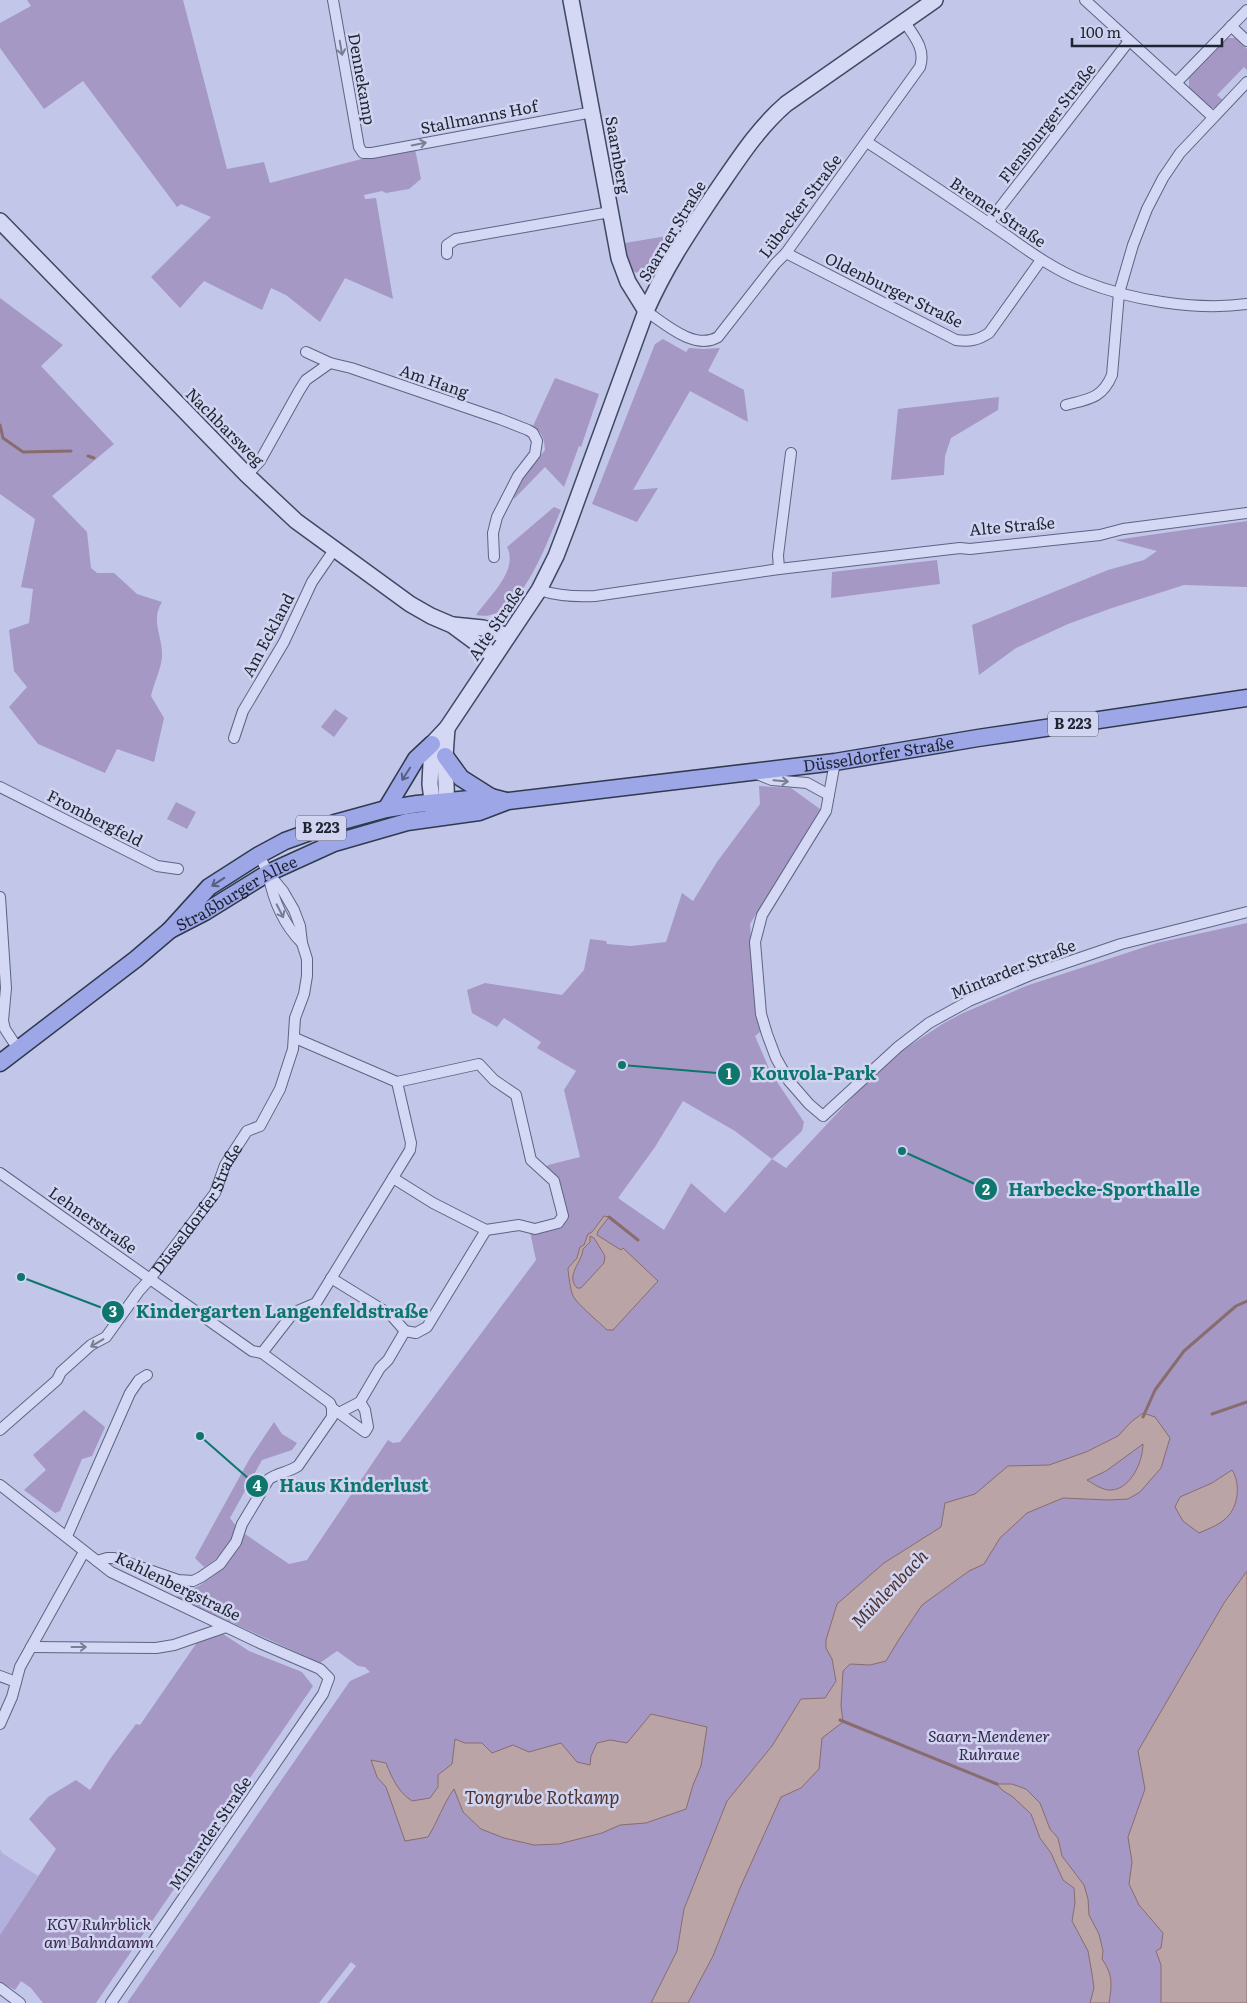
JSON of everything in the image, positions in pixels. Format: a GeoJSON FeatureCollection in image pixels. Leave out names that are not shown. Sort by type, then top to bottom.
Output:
{"type":"FeatureCollection","features":[{"type":"Feature","properties":{"kind":"main road","name":"Saarnberg"},"geometry":{"type":"LineString","coordinates":[[571,0],[619,258],[628,282],[646,311]]}},
{"type":"Feature","properties":{"kind":"main road","name":"Saarner Straße"},"geometry":{"type":"LineString","coordinates":[[539,590],[566,531],[646,311],[660,280],[680,246],[751,140],[768,120],[786,104],[904,21],[927,2]]}},
{"type":"Feature","properties":{"kind":"main road","name":"Nachbarsweg"},"geometry":{"type":"LineString","coordinates":[[0,221],[247,475],[296,521],[410,604],[431,616],[452,624],[483,628],[508,636]]}},
{"type":"Feature","properties":{"kind":"main road","name":"Alte Straße"},"geometry":{"type":"LineString","coordinates":[[432,744],[447,728],[539,590]]}},
{"type":"Feature","properties":{"kind":"main road","name":"Nachbarsweg"},"geometry":{"type":"LineString","coordinates":[[452,624],[494,656]]}},
{"type":"Feature","properties":{"kind":"main road","name":"Düsseldorfer Straße"},"geometry":{"type":"LineString","coordinates":[[440,810],[479,812],[508,802],[835,762],[978,738],[1247,698]]}},
{"type":"Feature","properties":{"kind":"main road","name":"Alte Straße"},"geometry":{"type":"LineString","coordinates":[[440,810],[447,728]]}},
{"type":"Feature","properties":{"kind":"main road"},"geometry":{"type":"LineString","coordinates":[[386,809],[416,760],[432,744]]}},
{"type":"Feature","properties":{"kind":"main road"},"geometry":{"type":"LineString","coordinates":[[432,744],[430,778],[440,810]]}},
{"type":"Feature","properties":{"kind":"main road"},"geometry":{"type":"LineString","coordinates":[[445,756],[461,778],[491,797]]}},
{"type":"Feature","properties":{"kind":"main road","name":"Düsseldorfer Straße"},"geometry":{"type":"LineString","coordinates":[[440,810],[491,797],[508,802]]}},
{"type":"Feature","properties":{"kind":"main road","name":"Straßburger Allee"},"geometry":{"type":"LineString","coordinates":[[0,1063],[136,959],[170,930],[209,888],[259,855],[285,841],[315,830],[386,809],[440,810]]}},
{"type":"Feature","properties":{"kind":"main road","name":"Straßburger Allee"},"geometry":{"type":"LineString","coordinates":[[170,930],[205,912],[268,873],[294,860],[343,840],[407,822],[440,810]]}},
{"type":"Feature","properties":{"kind":"street","name":"Dennekamp"},"geometry":{"type":"LineString","coordinates":[[333,0],[359,147],[363,153],[372,154]]}},
{"type":"Feature","properties":{"kind":"street"},"geometry":{"type":"LineString","coordinates":[[1085,0],[1213,117]]}},
{"type":"Feature","properties":{"kind":"street"},"geometry":{"type":"LineString","coordinates":[[1176,84],[1247,10]]}},
{"type":"Feature","properties":{"kind":"street","name":"Lübecker Straße"},"geometry":{"type":"LineString","coordinates":[[646,311],[668,326],[697,341],[711,341],[718,337],[775,264],[786,253],[920,67],[923,58],[922,49],[904,21]]}},
{"type":"Feature","properties":{"kind":"street"},"geometry":{"type":"LineString","coordinates":[[1231,26],[1247,41]]}},
{"type":"Feature","properties":{"kind":"street","name":"Flensburger Straße"},"geometry":{"type":"LineString","coordinates":[[988,223],[1129,41]]}},
{"type":"Feature","properties":{"kind":"street"},"geometry":{"type":"LineString","coordinates":[[1066,405],[1095,396],[1107,387],[1112,375],[1120,293],[1136,236],[1147,209],[1163,178],[1180,153],[1247,82]]}},
{"type":"Feature","properties":{"kind":"street","name":"Stallmanns Hof"},"geometry":{"type":"LineString","coordinates":[[372,154],[593,112]]}},
{"type":"Feature","properties":{"kind":"street","name":"Bremer Straße"},"geometry":{"type":"LineString","coordinates":[[866,142],[1041,260],[1082,281],[1120,293],[1172,302],[1209,306],[1247,304]]}},
{"type":"Feature","properties":{"kind":"street"},"geometry":{"type":"LineString","coordinates":[[446,254],[446,245],[456,239],[610,212]]}},
{"type":"Feature","properties":{"kind":"street","name":"Oldenburger Straße"},"geometry":{"type":"LineString","coordinates":[[786,253],[956,340],[968,342],[990,333],[1041,260]]}},
{"type":"Feature","properties":{"kind":"street","name":"Am Hang"},"geometry":{"type":"LineString","coordinates":[[306,352],[330,363],[351,368],[533,433],[537,441],[535,454],[518,476],[497,517],[493,533],[494,557]]}},
{"type":"Feature","properties":{"kind":"street"},"geometry":{"type":"LineString","coordinates":[[247,475],[260,461],[298,391],[306,380],[330,363]]}},
{"type":"Feature","properties":{"kind":"street"},"geometry":{"type":"LineString","coordinates":[[779,570],[778,555],[791,453]]}},
{"type":"Feature","properties":{"kind":"street","name":"Alte Straße"},"geometry":{"type":"LineString","coordinates":[[539,590],[558,596],[595,596],[779,570],[960,548],[970,549],[1100,535],[1123,529],[1247,513]]}},
{"type":"Feature","properties":{"kind":"street","name":"Am Eckland"},"geometry":{"type":"LineString","coordinates":[[234,738],[243,711],[284,642],[312,582],[334,550]]}},
{"type":"Feature","properties":{"kind":"street"},"geometry":{"type":"LineString","coordinates":[[751,771],[772,780],[807,783],[829,795],[835,762]]}},
{"type":"Feature","properties":{"kind":"street","name":"Frombergfeld"},"geometry":{"type":"LineString","coordinates":[[0,787],[157,866],[178,869]]}},
{"type":"Feature","properties":{"kind":"street","name":"Mintarder Straße"},"geometry":{"type":"LineString","coordinates":[[829,795],[826,811],[762,915],[755,942],[761,1014],[766,1034],[776,1058],[789,1080],[808,1104],[823,1116],[898,1047],[929,1023],[969,1000],[1033,974],[1113,947],[1247,912]]}},
{"type":"Feature","properties":{"kind":"street","name":"Düsseldorfer Straße"},"geometry":{"type":"LineString","coordinates":[[0,1430],[57,1380],[61,1372],[85,1350],[106,1337],[215,1193],[225,1165],[248,1131],[260,1126],[280,1089],[293,1049],[295,1018],[304,994],[307,959],[302,943],[290,932],[272,895],[268,873],[259,855]]}},
{"type":"Feature","properties":{"kind":"street"},"geometry":{"type":"LineString","coordinates":[[0,897],[6,988],[3,1020],[5,1030],[18,1049]]}},
{"type":"Feature","properties":{"kind":"street"},"geometry":{"type":"LineString","coordinates":[[295,1038],[397,1082],[479,1064],[494,1080],[516,1095],[531,1160],[554,1181],[562,1216],[558,1223],[535,1229],[519,1225],[486,1230],[443,1208],[393,1178]]}},
{"type":"Feature","properties":{"kind":"street"},"geometry":{"type":"LineString","coordinates":[[262,1353],[290,1317],[296,1312],[316,1303],[410,1150],[411,1144],[397,1082]]}},
{"type":"Feature","properties":{"kind":"street","name":"Lehnerstraße"},"geometry":{"type":"LineString","coordinates":[[0,1173],[252,1351],[262,1353],[330,1403],[336,1411],[365,1432],[368,1427],[365,1410],[360,1402]]}},
{"type":"Feature","properties":{"kind":"street"},"geometry":{"type":"LineString","coordinates":[[331,1278],[391,1315],[405,1331],[416,1332],[427,1327],[486,1230]]}},
{"type":"Feature","properties":{"kind":"street"},"geometry":{"type":"LineString","coordinates":[[97,1562],[106,1558],[114,1558],[178,1580],[193,1581],[220,1564],[236,1542],[242,1524],[269,1480],[274,1475],[292,1470],[298,1466],[336,1411],[360,1402],[405,1331]]}},
{"type":"Feature","properties":{"kind":"street"},"geometry":{"type":"LineString","coordinates":[[67,1536],[130,1393],[139,1380],[148,1375]]}},
{"type":"Feature","properties":{"kind":"street","name":"Kahlenbergstraße"},"geometry":{"type":"LineString","coordinates":[[0,1485],[111,1572],[320,1669],[329,1678]]}},
{"type":"Feature","properties":{"kind":"street"},"geometry":{"type":"LineString","coordinates":[[0,1724],[12,1697],[20,1667],[84,1552]]}},
{"type":"Feature","properties":{"kind":"street"},"geometry":{"type":"LineString","coordinates":[[30,1647],[156,1648],[174,1645],[226,1627]]}},
{"type":"Feature","properties":{"kind":"street"},"geometry":{"type":"LineString","coordinates":[[0,1676],[16,1682]]}},
{"type":"Feature","properties":{"kind":"street","name":"Mintarder Straße"},"geometry":{"type":"LineString","coordinates":[[111,2003],[323,1694],[329,1678]]}},
{"type":"Feature","properties":{"kind":"street"},"geometry":{"type":"LineString","coordinates":[[0,1988],[20,2003]]}},
{"type":"Feature","properties":{"kind":"shaded area"},"geometry":{"type":"Polygon","coordinates":[[[0,1849],[2,1853],[38,1876],[0,1935],[0,1849]]]}},
{"type":"Feature","properties":{"kind":"green space"},"geometry":{"type":"Polygon","coordinates":[[[27,0],[183,0],[227,169],[264,162],[270,183],[369,157],[415,149],[421,179],[409,189],[386,193],[382,191],[364,195],[365,199],[376,198],[393,299],[345,278],[320,322],[286,295],[271,288],[262,310],[204,281],[180,308],[151,277],[211,217],[181,204],[177,207],[83,81],[44,109],[0,48],[0,23],[31,6],[27,0]]]}},
{"type":"Feature","properties":{"kind":"green space"},"geometry":{"type":"Polygon","coordinates":[[[1228,38],[1236,38],[1247,49],[1247,70],[1244,67],[1217,95],[1224,101],[1216,108],[1209,108],[1189,88],[1189,78],[1228,38]]]}},
{"type":"Feature","properties":{"kind":"green space"},"geometry":{"type":"Polygon","coordinates":[[[673,235],[648,270],[641,273],[633,270],[628,261],[625,243],[673,235]]]}},
{"type":"Feature","properties":{"kind":"green space"},"geometry":{"type":"Polygon","coordinates":[[[0,298],[63,345],[41,366],[114,444],[52,496],[87,532],[91,568],[97,573],[114,573],[137,594],[162,602],[157,622],[162,657],[151,696],[164,718],[154,762],[117,749],[105,773],[38,744],[9,707],[27,687],[14,671],[9,630],[29,623],[33,589],[21,587],[35,519],[0,494],[0,298]]]}},
{"type":"Feature","properties":{"kind":"green space"},"geometry":{"type":"Polygon","coordinates":[[[663,339],[686,352],[689,348],[720,348],[708,371],[744,390],[748,422],[690,391],[633,490],[658,488],[637,522],[592,504],[655,344],[663,339]]]}},
{"type":"Feature","properties":{"kind":"green space"},"geometry":{"type":"Polygon","coordinates":[[[555,378],[599,394],[581,447],[579,446],[564,487],[545,467],[514,499],[517,485],[545,450],[542,436],[533,426],[555,378]]]}},
{"type":"Feature","properties":{"kind":"green space"},"geometry":{"type":"Polygon","coordinates":[[[999,397],[998,410],[951,438],[945,456],[944,475],[891,480],[898,409],[999,397]]]}},
{"type":"Feature","properties":{"kind":"green space"},"geometry":{"type":"Polygon","coordinates":[[[554,507],[561,510],[540,559],[519,594],[506,607],[492,615],[476,615],[495,592],[506,574],[510,556],[507,547],[554,507]]]}},
{"type":"Feature","properties":{"kind":"green space"},"geometry":{"type":"Polygon","coordinates":[[[1247,521],[1247,587],[1184,585],[1112,608],[1068,624],[1016,648],[979,675],[972,625],[1108,570],[1144,560],[1157,551],[1115,540],[1247,521]]]}},
{"type":"Feature","properties":{"kind":"green space"},"geometry":{"type":"Polygon","coordinates":[[[937,560],[940,584],[831,598],[832,572],[937,560]]]}},
{"type":"Feature","properties":{"kind":"green space"},"geometry":{"type":"Polygon","coordinates":[[[335,709],[348,718],[334,737],[321,727],[335,709]]]}},
{"type":"Feature","properties":{"kind":"green space","name":"Saarn-Mendener Ruhraue"},"geometry":{"type":"Polygon","coordinates":[[[759,786],[791,788],[820,809],[750,924],[756,1012],[760,1032],[755,1036],[771,1073],[804,1122],[802,1131],[772,1159],[786,1168],[872,1076],[894,1056],[944,1023],[1026,986],[1157,943],[1247,923],[1247,1897],[1207,2003],[327,2003],[356,1966],[351,1962],[319,2003],[127,2003],[350,1681],[370,1672],[365,1667],[358,1666],[337,1651],[320,1663],[176,1597],[199,1586],[217,1573],[233,1556],[245,1534],[289,1564],[307,1560],[388,1440],[393,1443],[400,1442],[536,1260],[530,1232],[536,1234],[559,1229],[566,1217],[545,1168],[548,1165],[580,1157],[564,1090],[576,1071],[537,1048],[541,1042],[504,1018],[497,1027],[472,1013],[467,990],[485,983],[562,995],[584,970],[590,939],[606,941],[607,944],[631,946],[666,942],[682,893],[693,901],[717,862],[760,804],[759,786]],[[683,1101],[655,1147],[618,1198],[664,1230],[691,1183],[725,1213],[772,1159],[735,1131],[683,1101]]]}},
{"type":"Feature","properties":{"kind":"green space"},"geometry":{"type":"Polygon","coordinates":[[[176,802],[196,812],[187,829],[167,819],[176,802]]]}},
{"type":"Feature","properties":{"kind":"green space"},"geometry":{"type":"Polygon","coordinates":[[[84,1410],[105,1427],[92,1456],[82,1459],[60,1511],[55,1513],[24,1490],[46,1470],[33,1455],[84,1410]]]}},
{"type":"Feature","properties":{"kind":"green space"},"geometry":{"type":"Polygon","coordinates":[[[274,1422],[282,1434],[297,1443],[292,1450],[262,1460],[230,1518],[236,1526],[228,1545],[216,1559],[204,1567],[195,1558],[250,1458],[274,1422]]]}},
{"type":"Feature","properties":{"kind":"green space","name":"KGV Ruhrblick am Bahndamm"},"geometry":{"type":"Polygon","coordinates":[[[223,1634],[249,1651],[302,1672],[313,1686],[96,2003],[43,2003],[31,1988],[21,1981],[15,1990],[0,1982],[0,1935],[56,1849],[29,1819],[48,1797],[76,1780],[90,1790],[136,1724],[140,1725],[198,1641],[223,1634]]]}},
{"type":"Feature","properties":{"kind":"water"},"geometry":{"type":"Polygon","coordinates":[[[604,1216],[609,1217],[597,1235],[621,1250],[623,1248],[658,1281],[613,1330],[607,1330],[576,1300],[571,1291],[568,1268],[577,1258],[580,1247],[584,1245],[588,1234],[592,1232],[604,1216]],[[590,1236],[590,1242],[583,1249],[573,1274],[574,1283],[577,1288],[581,1288],[604,1263],[605,1256],[594,1238],[590,1236]]]}},
{"type":"Feature","properties":{"kind":"water"},"geometry":{"type":"Polygon","coordinates":[[[1143,1413],[1155,1417],[1170,1438],[1161,1468],[1140,1492],[1128,1499],[1063,1498],[1027,1513],[1000,1538],[984,1564],[969,1571],[922,1605],[886,1661],[870,1665],[850,1664],[843,1671],[841,1706],[843,1722],[822,1738],[819,1769],[801,1788],[781,1797],[740,1888],[713,1956],[688,2003],[651,2003],[677,1951],[684,1909],[727,1801],[772,1746],[801,1699],[825,1698],[836,1681],[832,1659],[826,1648],[826,1640],[837,1604],[884,1563],[941,1527],[945,1503],[975,1494],[1008,1466],[1049,1465],[1086,1452],[1118,1436],[1131,1422],[1143,1413]],[[1143,1444],[1106,1471],[1087,1480],[1105,1489],[1119,1488],[1131,1479],[1141,1458],[1143,1444]]]}},
{"type":"Feature","properties":{"kind":"water"},"geometry":{"type":"Polygon","coordinates":[[[1232,1470],[1237,1486],[1235,1505],[1223,1521],[1199,1533],[1183,1521],[1175,1507],[1180,1497],[1212,1483],[1232,1470]]]}},
{"type":"Feature","properties":{"kind":"water"},"geometry":{"type":"Polygon","coordinates":[[[1247,1571],[1247,2003],[1161,2003],[1161,1965],[1156,1951],[1161,1948],[1163,1933],[1139,1905],[1129,1884],[1132,1862],[1128,1837],[1145,1789],[1138,1751],[1224,1603],[1247,1571]]]}},
{"type":"Feature","properties":{"kind":"water","name":"Tongrube Rotkamp"},"geometry":{"type":"Polygon","coordinates":[[[651,1714],[707,1727],[701,1766],[686,1809],[646,1823],[620,1825],[602,1833],[559,1844],[534,1845],[504,1838],[481,1829],[463,1812],[454,1789],[428,1837],[405,1841],[386,1787],[377,1777],[371,1760],[386,1763],[399,1789],[412,1801],[430,1798],[438,1787],[438,1775],[452,1764],[455,1739],[465,1743],[482,1743],[492,1753],[513,1745],[529,1752],[561,1743],[577,1762],[590,1765],[591,1756],[597,1743],[610,1740],[627,1743],[651,1714]]]}},
{"type":"Feature","properties":{"kind":"water"},"geometry":{"type":"Polygon","coordinates":[[[997,1784],[1012,1784],[1026,1789],[1040,1803],[1050,1829],[1058,1838],[1062,1856],[1084,1885],[1088,1899],[1089,1915],[1099,1934],[1103,1951],[1102,1959],[1110,1975],[1109,2003],[1090,2003],[1094,1988],[1088,1951],[1072,1921],[1075,1903],[1074,1888],[1063,1880],[1051,1853],[1040,1838],[1031,1814],[997,1784]]]}},
{"type":"Feature","properties":{"kind":"waterway"},"geometry":{"type":"LineString","coordinates":[[0,425],[3,438],[23,452],[71,451]]}},
{"type":"Feature","properties":{"kind":"waterway"},"geometry":{"type":"LineString","coordinates":[[88,456],[94,458]]}},
{"type":"Feature","properties":{"kind":"waterway"},"geometry":{"type":"LineString","coordinates":[[609,1217],[638,1240]]}},
{"type":"Feature","properties":{"kind":"waterway","name":"Mühlenbach"},"geometry":{"type":"LineString","coordinates":[[1143,1417],[1155,1390],[1184,1351],[1236,1306],[1247,1301]]}},
{"type":"Feature","properties":{"kind":"waterway"},"geometry":{"type":"LineString","coordinates":[[1212,1414],[1247,1402]]}},
{"type":"Feature","properties":{"kind":"waterway"},"geometry":{"type":"LineString","coordinates":[[840,1720],[997,1784]]}},
{"type":"Feature","properties":{"kind":"place","name":"Kouvola-Park"},"geometry":{"type":"Point","coordinates":[622,1065]}},
{"type":"Feature","properties":{"kind":"place","name":"Harbecke-Sporthalle"},"geometry":{"type":"Point","coordinates":[902,1151]}},
{"type":"Feature","properties":{"kind":"place","name":"Kindergarten Langenfeldstraße"},"geometry":{"type":"Point","coordinates":[21,1277]}},
{"type":"Feature","properties":{"kind":"place","name":"Haus Kinderlust"},"geometry":{"type":"Point","coordinates":[200,1436]}}]}
